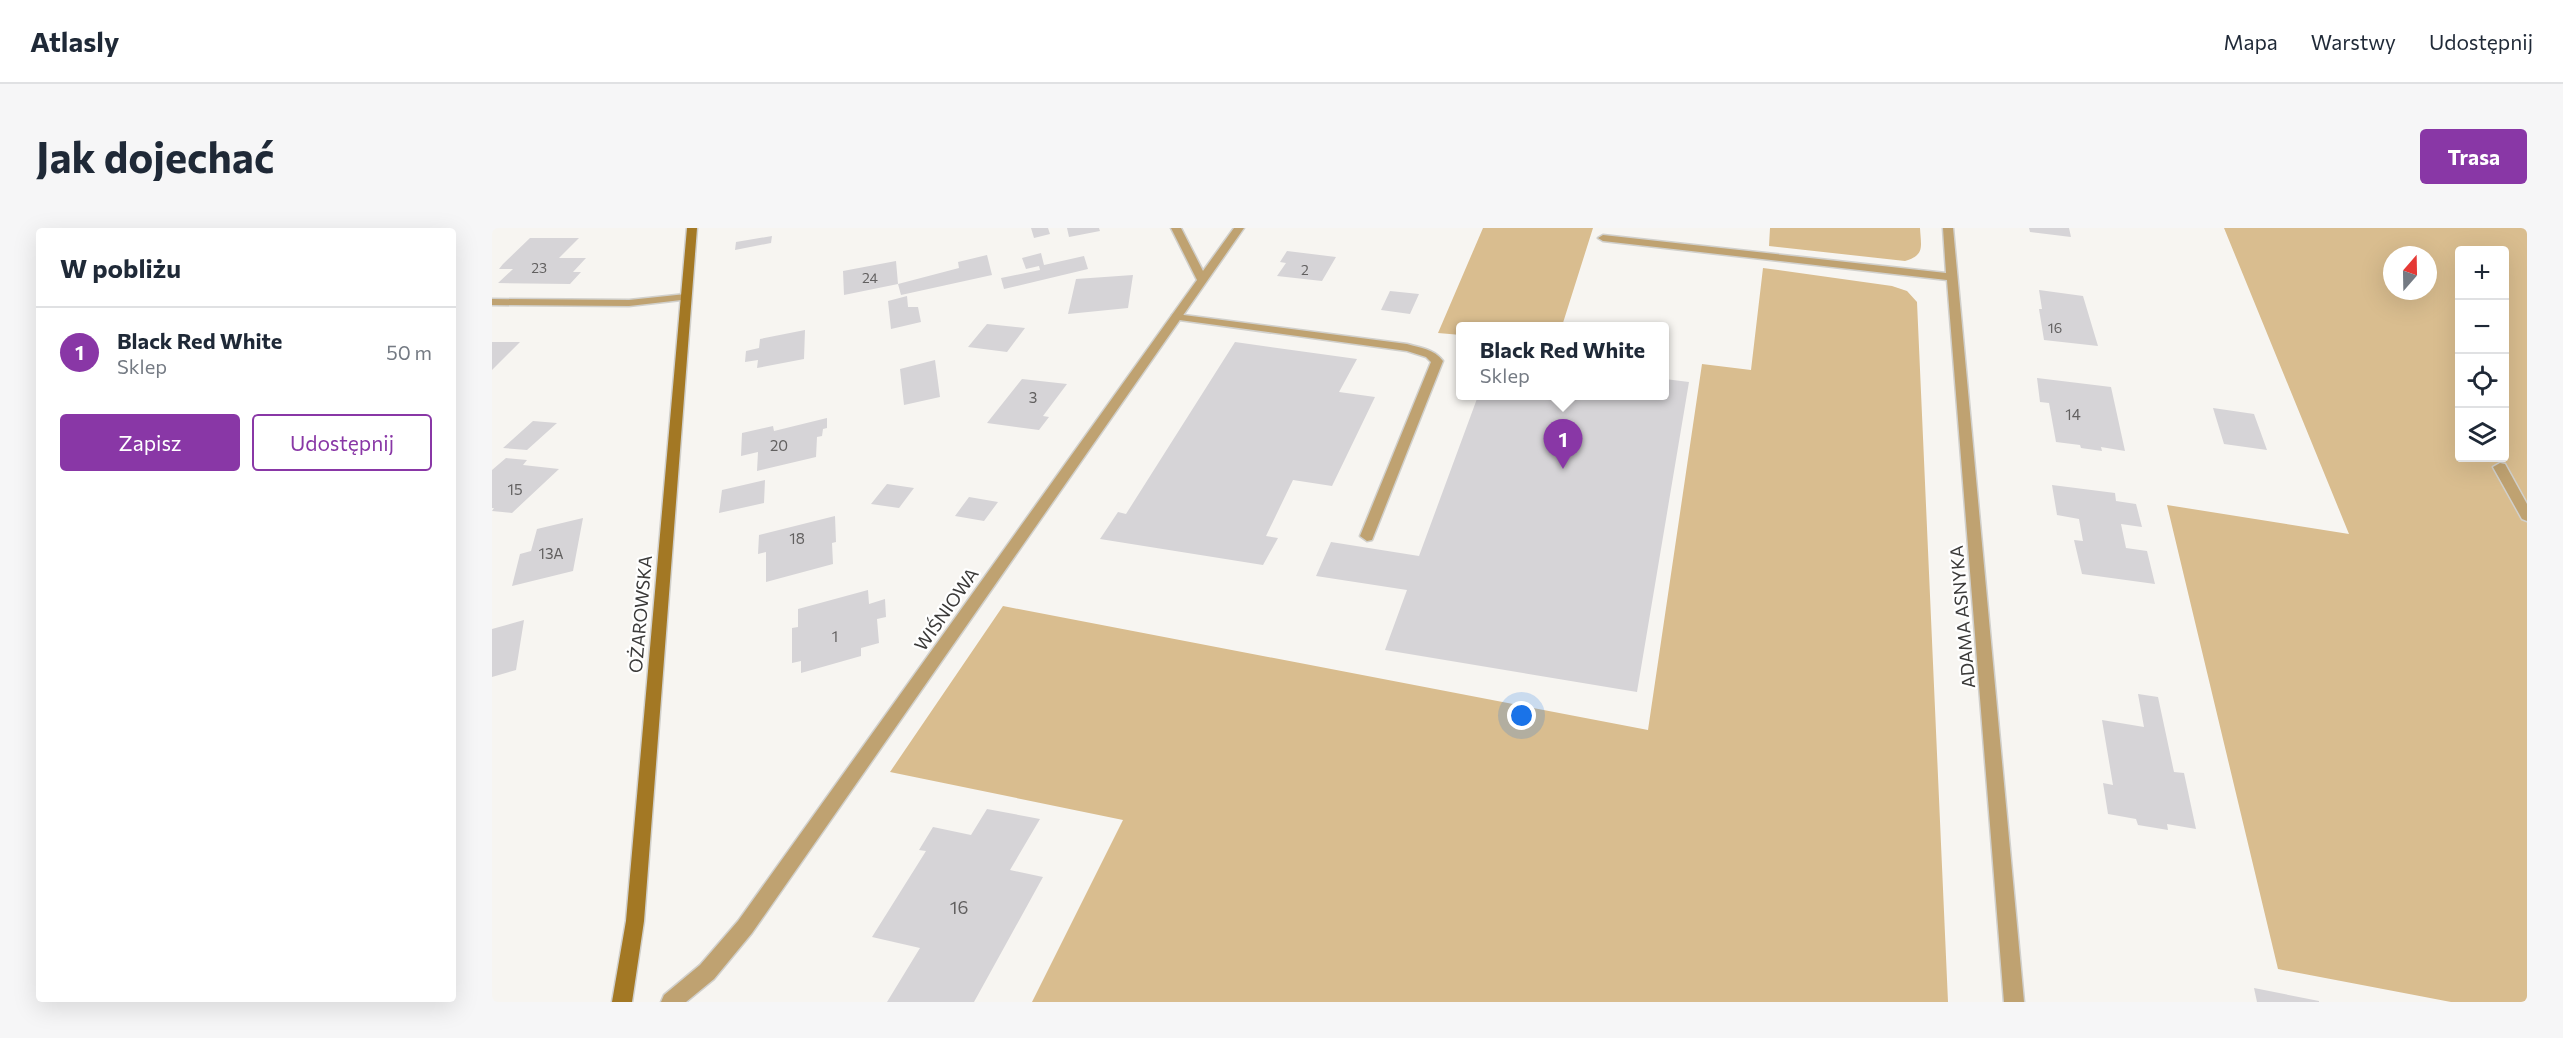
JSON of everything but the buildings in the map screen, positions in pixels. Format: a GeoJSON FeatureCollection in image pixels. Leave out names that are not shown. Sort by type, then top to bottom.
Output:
{"type":"FeatureCollection","features":[{"type":"Feature","properties":{"kind":"street","name":"OŻAROWSKA"},"geometry":{"type":"LineString","coordinates":[[622,1002],[635,921],[692,228]]}},
{"type":"Feature","properties":{"kind":"street"},"geometry":{"type":"LineString","coordinates":[[1176,228],[1202,280]]}},
{"type":"Feature","properties":{"kind":"street","name":"WIŚNIOWA"},"geometry":{"type":"LineString","coordinates":[[671,1002],[707,972],[745,927],[1239,228]]}},
{"type":"Feature","properties":{"kind":"street","name":"ADAMA ASNYKA"},"geometry":{"type":"LineString","coordinates":[[1948,228],[2014,1002]]}},
{"type":"Feature","properties":{"kind":"street"},"geometry":{"type":"LineString","coordinates":[[1603,238],[1952,277]]}},
{"type":"Feature","properties":{"kind":"street"},"geometry":{"type":"LineString","coordinates":[[492,302],[629,303],[686,297]]}},
{"type":"Feature","properties":{"kind":"street"},"geometry":{"type":"LineString","coordinates":[[1176,317],[1407,348],[1430,354],[1437,361],[1368,536]]}},
{"type":"Feature","properties":{"kind":"street"},"geometry":{"type":"LineString","coordinates":[[2500,467],[2527,516]]}},
{"type":"Feature","properties":{"kind":"shaded area"},"geometry":{"type":"Polygon","coordinates":[[[1483,228],[1593,228],[1563,322],[1456,322],[1456,335],[1438,333],[1483,228]]]}},
{"type":"Feature","properties":{"kind":"shaded area"},"geometry":{"type":"Polygon","coordinates":[[[1770,228],[1920,228],[1921,245],[1916,256],[1905,261],[1769,246],[1770,228]]]}},
{"type":"Feature","properties":{"kind":"shaded area"},"geometry":{"type":"Polygon","coordinates":[[[2224,228],[2525,228],[2527,230],[2527,1002],[2451,1002],[2278,969],[2167,505],[2349,534],[2224,228]]]}},
{"type":"Feature","properties":{"kind":"shaded area"},"geometry":{"type":"Polygon","coordinates":[[[1763,268],[1892,286],[1907,291],[1917,302],[1948,1002],[1032,1002],[1123,820],[890,772],[1003,606],[1648,730],[1702,364],[1751,370],[1763,268]]]}},
{"type":"Feature","properties":{"kind":"place","name":"Black Red White"},"geometry":{"type":"Point","coordinates":[1563,469]}}]}
